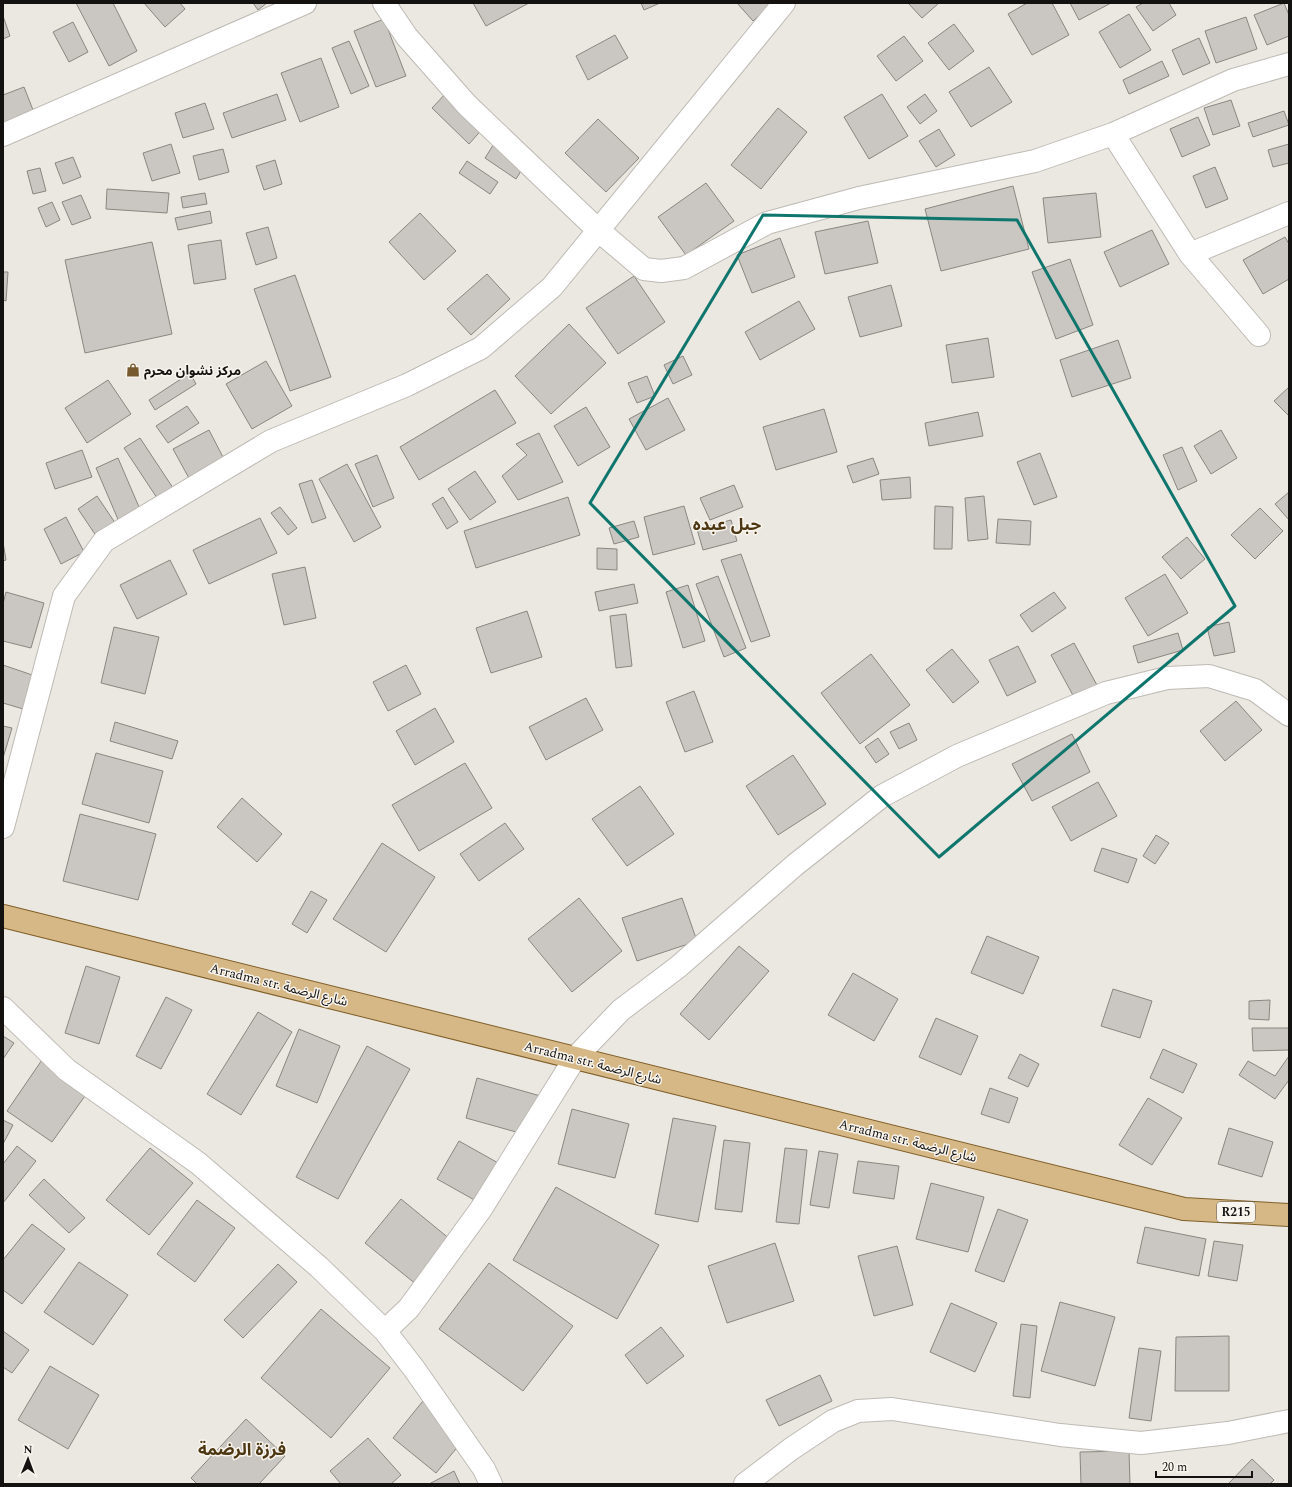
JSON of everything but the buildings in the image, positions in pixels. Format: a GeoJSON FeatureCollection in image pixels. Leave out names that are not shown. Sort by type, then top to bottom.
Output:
{"type":"FeatureCollection","features":[{"type":"Feature","properties":{"kind":"main road","name":"Arradma str. شارع الرضمة"},"geometry":{"type":"LineString","coordinates":[[3,916],[1184,1209],[1289,1215]]}},
{"type":"Feature","properties":{"kind":"street"},"geometry":{"type":"LineString","coordinates":[[3,135],[305,3]]}},
{"type":"Feature","properties":{"kind":"street"},"geometry":{"type":"LineString","coordinates":[[384,3],[407,37],[467,105],[598,230],[644,270],[661,271],[684,268],[767,222],[859,198],[1035,161],[1113,134],[1232,80],[1289,64]]}},
{"type":"Feature","properties":{"kind":"street"},"geometry":{"type":"LineString","coordinates":[[3,827],[64,596],[104,541],[271,441],[407,385],[481,348],[552,287],[784,3]]}},
{"type":"Feature","properties":{"kind":"street"},"geometry":{"type":"LineString","coordinates":[[1113,134],[1190,254],[1259,335]]}},
{"type":"Feature","properties":{"kind":"street"},"geometry":{"type":"LineString","coordinates":[[1190,254],[1289,213]]}},
{"type":"Feature","properties":{"kind":"street"},"geometry":{"type":"LineString","coordinates":[[385,1331],[409,1308],[480,1209],[575,1058],[621,1010],[678,967],[801,860],[882,796],[957,756],[1106,693],[1168,678],[1209,676],[1255,690],[1289,715]]}},
{"type":"Feature","properties":{"kind":"street"},"geometry":{"type":"LineString","coordinates":[[3,1008],[67,1070],[198,1163],[319,1267],[385,1331],[415,1370],[484,1469],[491,1484]]}},
{"type":"Feature","properties":{"kind":"street"},"geometry":{"type":"LineString","coordinates":[[745,1484],[791,1449],[833,1421],[858,1411],[892,1409],[1060,1435],[1141,1443],[1228,1433],[1289,1421]]}},
{"type":"Feature","properties":{"kind":"highlighted area"},"geometry":{"type":"Polygon","coordinates":[[[763,215],[1017,220],[1235,606],[939,857],[590,503],[763,215]]]}},
{"type":"Feature","properties":{"kind":"place","name":"مركز نشوان محرم"},"geometry":{"type":"Point","coordinates":[133,370]}},
{"type":"Feature","properties":{"kind":"district","name":"جبل عبده"},"geometry":{"type":"Point","coordinates":[727,524]}},
{"type":"Feature","properties":{"kind":"district","name":"فرزة الرضمة"},"geometry":{"type":"Point","coordinates":[242,1449]}}]}
